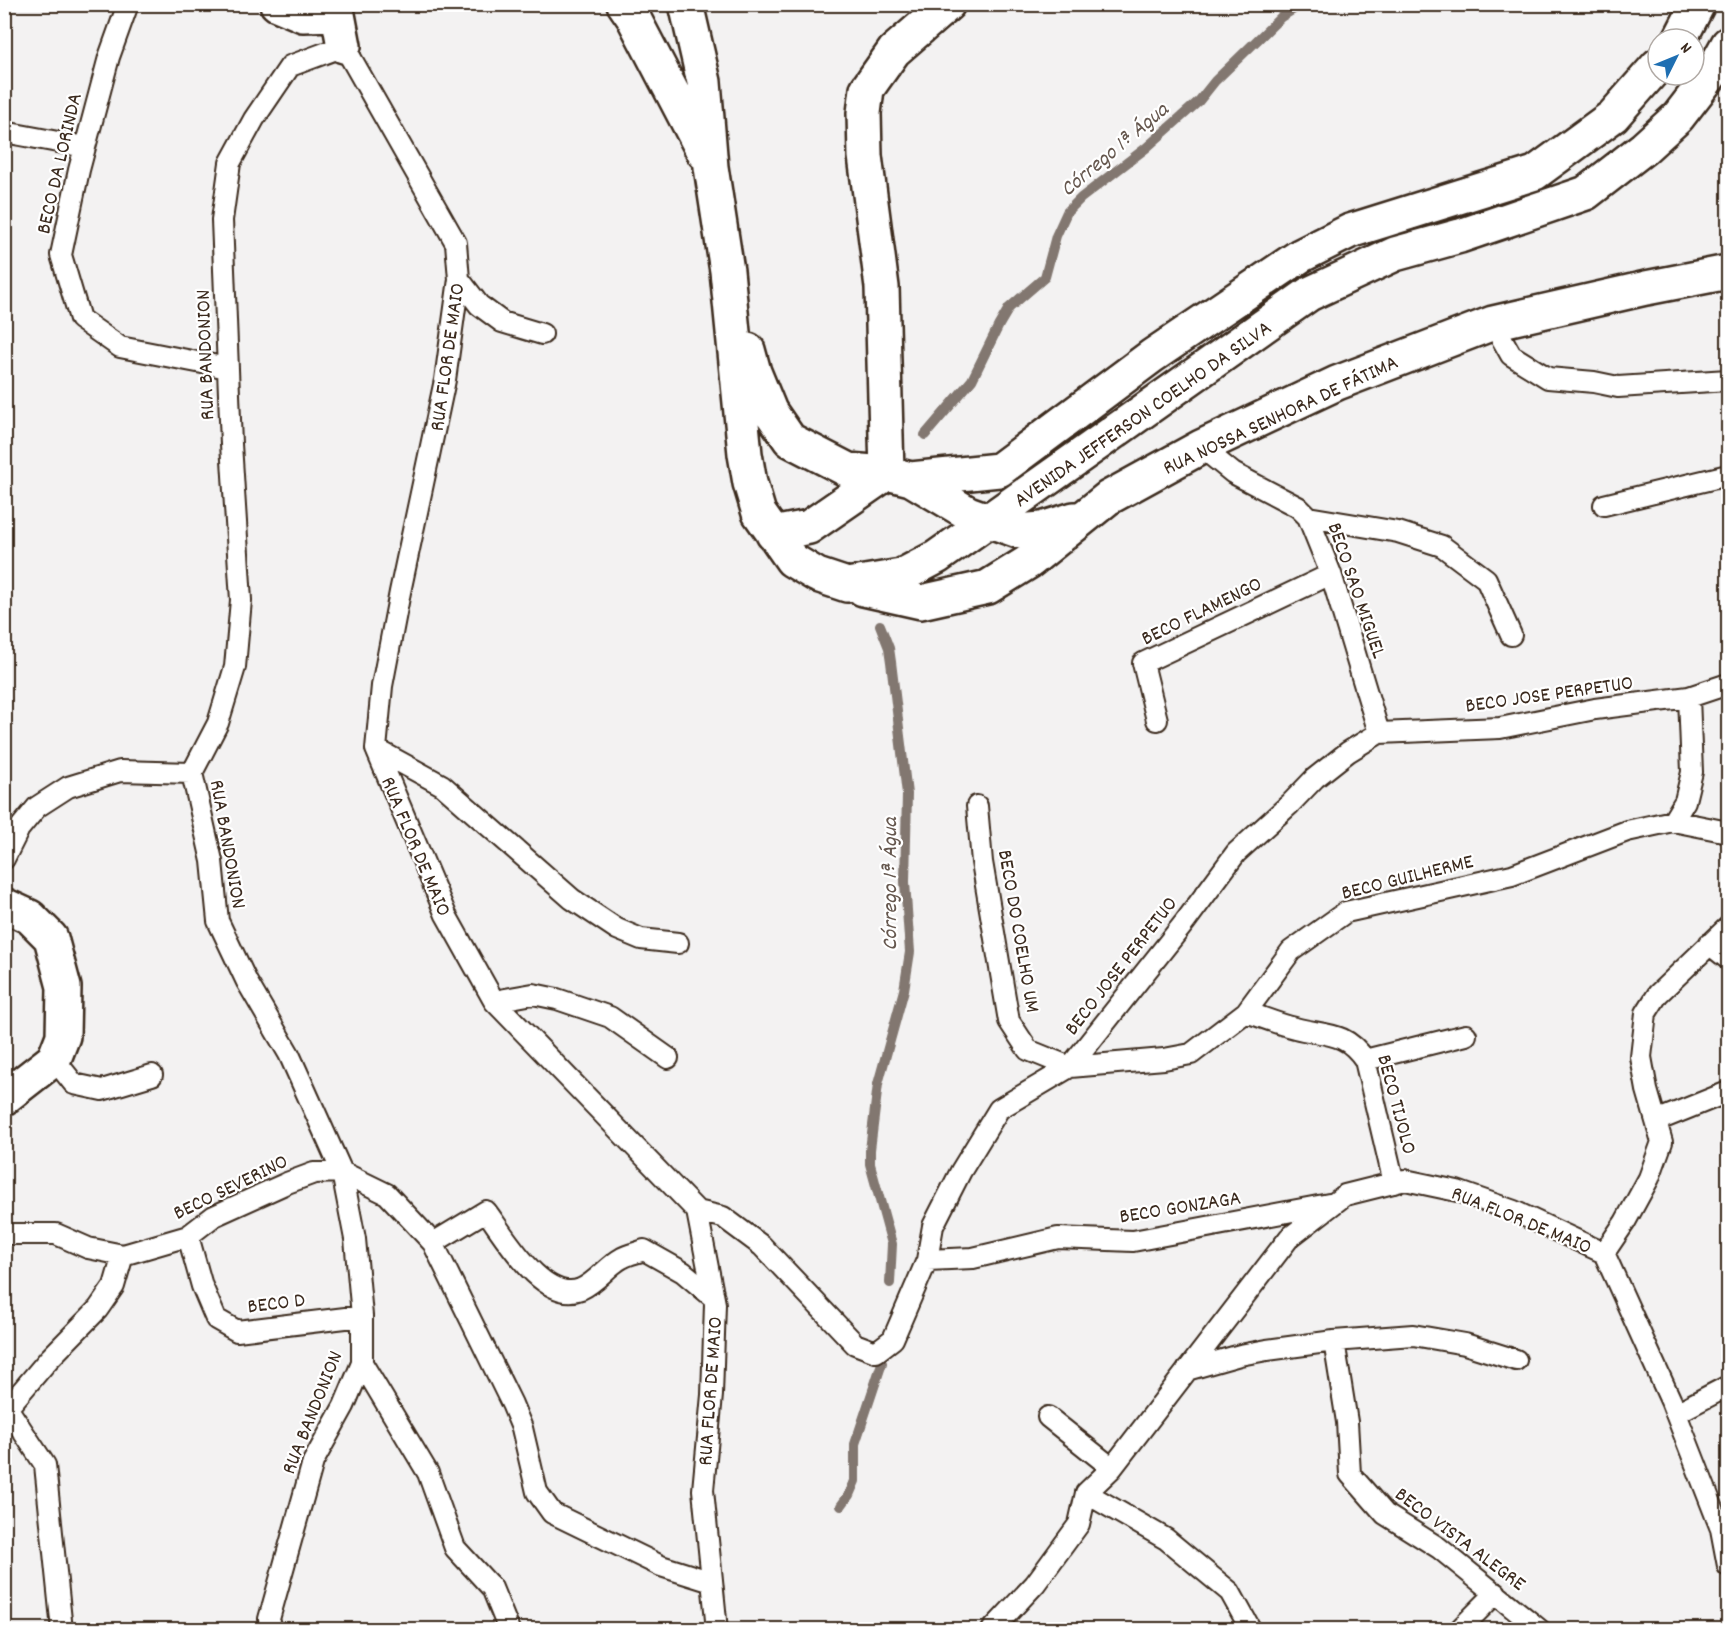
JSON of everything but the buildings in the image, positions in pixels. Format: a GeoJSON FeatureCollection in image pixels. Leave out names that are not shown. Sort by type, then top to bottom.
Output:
{"type":"FeatureCollection","features":[{"type":"Feature","properties":{"kind":"street"},"geometry":{"type":"LineString","coordinates":[[277,4],[303,15],[337,9]]}},
{"type":"Feature","properties":{"kind":"street","name":"AVENIDA JEFFERSON COELHO DA SILVA"},"geometry":{"type":"LineString","coordinates":[[624,4],[633,17],[711,167]]}},
{"type":"Feature","properties":{"kind":"street","name":"AVENIDA JEFFERSON COELHO DA SILVA"},"geometry":{"type":"LineString","coordinates":[[686,4],[704,82],[711,167],[727,271],[745,454],[750,483],[759,513],[792,560],[817,575],[847,585],[901,576],[937,557],[1309,294],[1395,254],[1460,236],[1586,193],[1644,148],[1678,117],[1712,73],[1728,44]]}},
{"type":"Feature","properties":{"kind":"street"},"geometry":{"type":"LineString","coordinates":[[773,534],[809,527],[899,476],[882,286],[865,156],[864,113],[867,89],[894,51],[948,4]]}},
{"type":"Feature","properties":{"kind":"street"},"geometry":{"type":"LineString","coordinates":[[1686,27],[1698,4]]}},
{"type":"Feature","properties":{"kind":"street","name":"RUA FLOR DE MAIO"},"geometry":{"type":"LineString","coordinates":[[337,9],[344,46]]}},
{"type":"Feature","properties":{"kind":"street","name":"AVENIDA JEFFERSON COELHO DA SILVA"},"geometry":{"type":"LineString","coordinates":[[727,271],[754,372],[770,411],[790,440],[848,470],[899,476],[999,470],[1152,356],[1300,256],[1350,231],[1535,173],[1613,116],[1646,79]]}},
{"type":"Feature","properties":{"kind":"street","name":"RUA NOSSA SENHORA DE FÁTIMA"},"geometry":{"type":"LineString","coordinates":[[847,585],[921,602],[987,587],[1029,561],[1108,498],[1201,447],[1337,383],[1493,323],[1728,272]]}},
{"type":"Feature","properties":{"kind":"street"},"geometry":{"type":"LineString","coordinates":[[745,454],[790,440]]}},
{"type":"Feature","properties":{"kind":"street","name":"RUA NOSSA SENHORA DE FÁTIMA"},"geometry":{"type":"LineString","coordinates":[[899,476],[968,513],[1018,531],[1042,529],[1084,516]]}},
{"type":"Feature","properties":{"kind":"street"},"geometry":{"type":"LineString","coordinates":[[4,905],[30,917],[51,938],[64,987],[63,1036],[54,1059],[4,1098]]}},
{"type":"Feature","properties":{"kind":"lane","name":"BECO DA LORINDA"},"geometry":{"type":"LineString","coordinates":[[128,4],[108,57],[61,255],[80,319],[120,347],[228,368]]}},
{"type":"Feature","properties":{"kind":"lane","name":"RUA FLOR DE MAIO"},"geometry":{"type":"LineString","coordinates":[[344,46],[456,243],[459,279],[446,380],[400,591],[382,686],[376,749],[446,915],[494,1001],[697,1211],[714,1298],[712,1395],[703,1490],[717,1629]]}},
{"type":"Feature","properties":{"kind":"lane","name":"RUA BANDONION"},"geometry":{"type":"LineString","coordinates":[[272,1629],[269,1618],[314,1462],[344,1406],[362,1363],[362,1316],[355,1239],[342,1172],[289,1054],[247,982],[218,921],[212,861],[192,773],[218,723],[235,668],[241,600],[222,220],[230,163],[254,119],[290,66],[344,46]]}},
{"type":"Feature","properties":{"kind":"lane"},"geometry":{"type":"LineString","coordinates":[[4,132],[85,147]]}},
{"type":"Feature","properties":{"kind":"lane"},"geometry":{"type":"LineString","coordinates":[[459,279],[479,305],[502,322],[542,334]]}},
{"type":"Feature","properties":{"kind":"lane"},"geometry":{"type":"LineString","coordinates":[[1493,323],[1511,356],[1548,378],[1594,381],[1618,387],[1728,380]]}},
{"type":"Feature","properties":{"kind":"lane","name":"BECO SAO MIGUEL"},"geometry":{"type":"LineString","coordinates":[[1201,447],[1233,473],[1298,507],[1308,517],[1331,574],[1379,733]]}},
{"type":"Feature","properties":{"kind":"lane"},"geometry":{"type":"LineString","coordinates":[[1604,505],[1728,475]]}},
{"type":"Feature","properties":{"kind":"lane"},"geometry":{"type":"LineString","coordinates":[[1308,517],[1398,532],[1442,546],[1486,579],[1511,635]]}},
{"type":"Feature","properties":{"kind":"lane","name":"BECO FLAMENGO"},"geometry":{"type":"LineString","coordinates":[[1157,720],[1143,663],[1331,574]]}},
{"type":"Feature","properties":{"kind":"lane","name":"BECO JOSE PERPETUO"},"geometry":{"type":"LineString","coordinates":[[697,1211],[723,1217],[762,1246],[855,1344],[876,1352],[893,1339],[927,1260],[933,1226],[961,1171],[999,1109],[1070,1067],[1185,922],[1236,853],[1290,804],[1315,777],[1348,752],[1379,733],[1500,728],[1595,709],[1689,697],[1728,684]]}},
{"type":"Feature","properties":{"kind":"lane"},"geometry":{"type":"LineString","coordinates":[[1673,821],[1685,801],[1692,772],[1689,697]]}},
{"type":"Feature","properties":{"kind":"lane"},"geometry":{"type":"LineString","coordinates":[[376,749],[442,785],[572,899],[618,929],[641,939],[678,943]]}},
{"type":"Feature","properties":{"kind":"lane"},"geometry":{"type":"LineString","coordinates":[[4,859],[19,829],[37,807],[68,787],[120,771],[192,773]]}},
{"type":"Feature","properties":{"kind":"lane","name":"BECO DO COELHO UM"},"geometry":{"type":"LineString","coordinates":[[977,806],[982,862],[1009,1021],[1028,1050],[1070,1067]]}},
{"type":"Feature","properties":{"kind":"lane","name":"BECO GUILHERME"},"geometry":{"type":"LineString","coordinates":[[1070,1067],[1164,1059],[1191,1054],[1246,1012],[1292,951],[1346,912],[1512,875],[1627,831],[1673,821],[1728,832]]}},
{"type":"Feature","properties":{"kind":"lane"},"geometry":{"type":"LineString","coordinates":[[1604,1253],[1625,1222],[1649,1178],[1662,1142],[1647,1090],[1641,1057],[1646,1013],[1658,994],[1728,927]]}},
{"type":"Feature","properties":{"kind":"lane"},"geometry":{"type":"LineString","coordinates":[[1709,944],[1728,959]]}},
{"type":"Feature","properties":{"kind":"lane"},"geometry":{"type":"LineString","coordinates":[[494,1001],[533,994],[557,999],[610,1017],[668,1058]]}},
{"type":"Feature","properties":{"kind":"lane","name":"BECO TIJOLO"},"geometry":{"type":"LineString","coordinates":[[1246,1012],[1296,1029],[1335,1035],[1359,1051],[1365,1060],[1394,1183]]}},
{"type":"Feature","properties":{"kind":"lane"},"geometry":{"type":"LineString","coordinates":[[1365,1060],[1466,1035]]}},
{"type":"Feature","properties":{"kind":"lane"},"geometry":{"type":"LineString","coordinates":[[54,1059],[74,1084],[102,1090],[152,1076]]}},
{"type":"Feature","properties":{"kind":"lane"},"geometry":{"type":"LineString","coordinates":[[1656,1121],[1728,1092]]}},
{"type":"Feature","properties":{"kind":"lane"},"geometry":{"type":"LineString","coordinates":[[342,1172],[387,1194],[433,1243],[512,1404],[522,1428],[537,1492],[552,1513],[661,1566],[712,1582]]}},
{"type":"Feature","properties":{"kind":"lane","name":"BECO SEVERINO"},"geometry":{"type":"LineString","coordinates":[[123,1255],[188,1236],[214,1216],[314,1173],[342,1172]]}},
{"type":"Feature","properties":{"kind":"lane","name":"RUA FLOR DE MAIO"},"geometry":{"type":"LineString","coordinates":[[1086,1493],[1112,1468],[1289,1238],[1345,1195],[1405,1180],[1457,1191],[1514,1211],[1604,1253],[1676,1413],[1721,1529],[1728,1566]]}},
{"type":"Feature","properties":{"kind":"lane","name":"BECO GONZAGA"},"geometry":{"type":"LineString","coordinates":[[927,1260],[973,1258],[1058,1238],[1133,1241],[1335,1203]]}},
{"type":"Feature","properties":{"kind":"lane"},"geometry":{"type":"LineString","coordinates":[[433,1243],[486,1211],[530,1270],[551,1287],[567,1291],[579,1290],[593,1282],[622,1258],[645,1250],[683,1272],[714,1298]]}},
{"type":"Feature","properties":{"kind":"lane"},"geometry":{"type":"LineString","coordinates":[[6,1233],[56,1234],[88,1248],[123,1255],[114,1286],[98,1309],[50,1359],[6,1410],[45,1466],[62,1629]]}},
{"type":"Feature","properties":{"kind":"lane","name":"BECO D"},"geometry":{"type":"LineString","coordinates":[[188,1236],[202,1286],[216,1318],[237,1331],[362,1316]]}},
{"type":"Feature","properties":{"kind":"lane"},"geometry":{"type":"LineString","coordinates":[[1187,1370],[1240,1355],[1334,1341],[1413,1335],[1465,1344],[1516,1360]]}},
{"type":"Feature","properties":{"kind":"lane","name":"BECO VISTA ALEGRE"},"geometry":{"type":"LineString","coordinates":[[1334,1341],[1347,1422],[1350,1474],[1385,1514],[1439,1548],[1540,1629]]}},
{"type":"Feature","properties":{"kind":"lane"},"geometry":{"type":"LineString","coordinates":[[362,1363],[428,1473],[455,1548],[492,1588],[509,1629]]}},
{"type":"Feature","properties":{"kind":"lane"},"geometry":{"type":"LineString","coordinates":[[1676,1413],[1728,1386]]}},
{"type":"Feature","properties":{"kind":"lane"},"geometry":{"type":"LineString","coordinates":[[1048,1417],[1112,1468]]}},
{"type":"Feature","properties":{"kind":"lane"},"geometry":{"type":"LineString","coordinates":[[992,1629],[1035,1584],[1079,1524],[1086,1493],[1166,1539],[1230,1592],[1251,1629]]}},
{"type":"Feature","properties":{"kind":"lane"},"geometry":{"type":"LineString","coordinates":[[1459,1629],[1497,1593]]}},
{"type":"Feature","properties":{"kind":"waterway","name":"Córrego 1ª Água"},"geometry":{"type":"LineString","coordinates":[[925,435],[972,380],[1009,308],[1045,277],[1056,236],[1067,212],[1081,198],[1146,148],[1199,101],[1215,81],[1281,17],[1302,4]]}},
{"type":"Feature","properties":{"kind":"waterway","name":"Córrego 1ª Água"},"geometry":{"type":"LineString","coordinates":[[880,625],[889,648],[907,794],[905,882],[910,952],[904,990],[878,1084],[870,1150],[870,1164],[892,1244],[890,1283]]}},
{"type":"Feature","properties":{"kind":"waterway","name":"Córrego 1ª Água"},"geometry":{"type":"LineString","coordinates":[[841,1506],[855,1481],[855,1444],[882,1363]]}}]}
